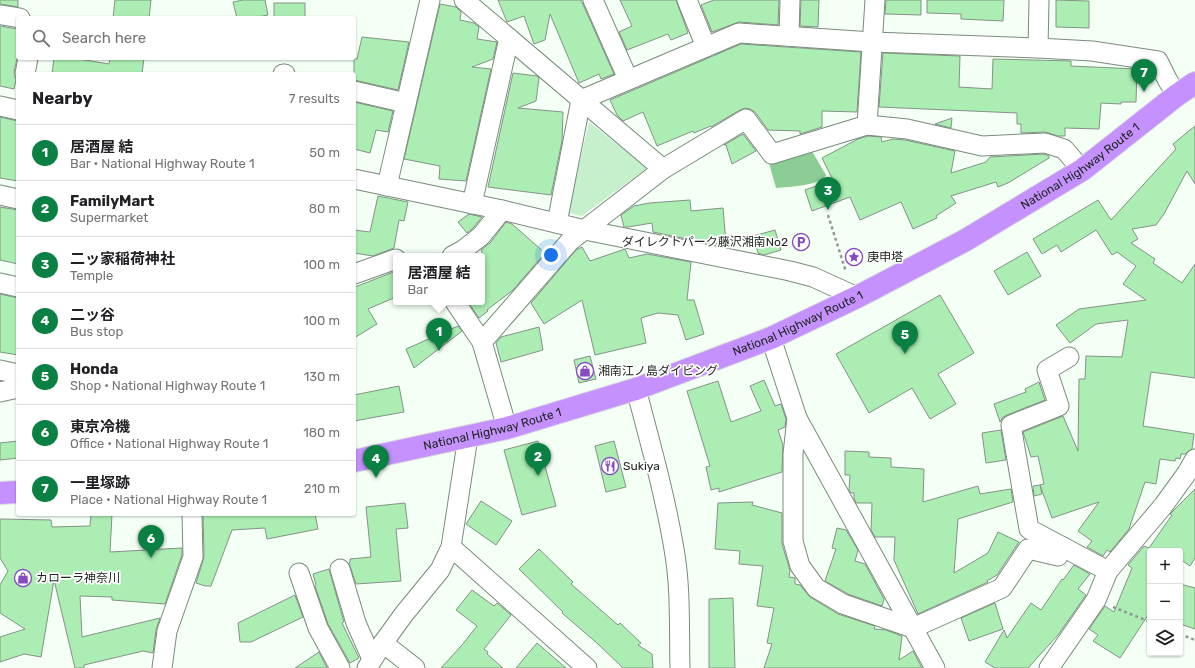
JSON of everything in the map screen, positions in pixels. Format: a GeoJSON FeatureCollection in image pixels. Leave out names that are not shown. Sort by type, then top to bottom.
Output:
{"type":"FeatureCollection","features":[{"type":"Feature","properties":{"kind":"highway","name":"National Highway Route 1"},"geometry":{"type":"LineString","coordinates":[[356,461],[506,428],[636,389],[771,338],[853,288],[964,241],[1082,170],[1177,95],[1195,83]]}},
{"type":"Feature","properties":{"kind":"highway"},"geometry":{"type":"LineString","coordinates":[[0,493],[16,492]]}},
{"type":"Feature","properties":{"kind":"street"},"geometry":{"type":"LineString","coordinates":[[387,186],[430,0]]}},
{"type":"Feature","properties":{"kind":"street"},"geometry":{"type":"LineString","coordinates":[[464,0],[663,169]]}},
{"type":"Feature","properties":{"kind":"street"},"geometry":{"type":"LineString","coordinates":[[593,0],[628,79]]}},
{"type":"Feature","properties":{"kind":"street"},"geometry":{"type":"LineString","coordinates":[[687,0],[706,47]]}},
{"type":"Feature","properties":{"kind":"street"},"geometry":{"type":"LineString","coordinates":[[789,36],[790,0]]}},
{"type":"Feature","properties":{"kind":"street"},"geometry":{"type":"LineString","coordinates":[[867,125],[875,0]]}},
{"type":"Feature","properties":{"kind":"street"},"geometry":{"type":"LineString","coordinates":[[1038,48],[1039,0]]}},
{"type":"Feature","properties":{"kind":"street"},"geometry":{"type":"LineString","coordinates":[[581,100],[740,33],[872,42],[1092,51],[1158,61],[1177,95]]}},
{"type":"Feature","properties":{"kind":"street"},"geometry":{"type":"LineString","coordinates":[[472,204],[509,38]]}},
{"type":"Feature","properties":{"kind":"street"},"geometry":{"type":"LineString","coordinates":[[25,72],[28,60]]}},
{"type":"Feature","properties":{"kind":"street"},"geometry":{"type":"LineString","coordinates":[[356,91],[406,103]]}},
{"type":"Feature","properties":{"kind":"street"},"geometry":{"type":"LineString","coordinates":[[557,223],[581,100]]}},
{"type":"Feature","properties":{"kind":"street"},"geometry":{"type":"LineString","coordinates":[[0,106],[16,110]]}},
{"type":"Feature","properties":{"kind":"street"},"geometry":{"type":"LineString","coordinates":[[482,342],[570,241],[663,169],[746,119],[772,154],[867,125],[907,129],[982,146],[1045,143],[1064,149],[1082,170]]}},
{"type":"Feature","properties":{"kind":"street"},"geometry":{"type":"LineString","coordinates":[[356,179],[502,210],[585,230],[790,271],[853,288]]}},
{"type":"Feature","properties":{"kind":"street"},"geometry":{"type":"LineString","coordinates":[[0,195],[16,199]]}},
{"type":"Feature","properties":{"kind":"street"},"geometry":{"type":"LineString","coordinates":[[458,253],[482,236],[502,210]]}},
{"type":"Feature","properties":{"kind":"street"},"geometry":{"type":"LineString","coordinates":[[357,272],[393,260]]}},
{"type":"Feature","properties":{"kind":"street"},"geometry":{"type":"LineString","coordinates":[[0,283],[16,287]]}},
{"type":"Feature","properties":{"kind":"street"},"geometry":{"type":"LineString","coordinates":[[457,305],[482,342],[506,428]]}},
{"type":"Feature","properties":{"kind":"street"},"geometry":{"type":"LineString","coordinates":[[771,338],[797,418],[935,668]]}},
{"type":"Feature","properties":{"kind":"street"},"geometry":{"type":"LineString","coordinates":[[1069,357],[1047,370],[1059,406],[1011,425],[1029,529],[1108,571]]}},
{"type":"Feature","properties":{"kind":"street"},"geometry":{"type":"LineString","coordinates":[[0,370],[16,374]]}},
{"type":"Feature","properties":{"kind":"street"},"geometry":{"type":"LineString","coordinates":[[0,392],[16,388]]}},
{"type":"Feature","properties":{"kind":"street"},"geometry":{"type":"LineString","coordinates":[[636,389],[659,473],[674,550],[679,593],[680,668]]}},
{"type":"Feature","properties":{"kind":"street"},"geometry":{"type":"LineString","coordinates":[[797,418],[793,454],[793,541],[800,566],[816,588],[843,604],[913,628],[1002,588],[1028,549],[1058,556],[1063,547]]}},
{"type":"Feature","properties":{"kind":"street"},"geometry":{"type":"LineString","coordinates":[[370,664],[382,643],[440,570],[451,547],[468,437]]}},
{"type":"Feature","properties":{"kind":"street"},"geometry":{"type":"LineString","coordinates":[[1049,668],[1096,600],[1108,571],[1162,506],[1187,473],[1195,459]]}},
{"type":"Feature","properties":{"kind":"street"},"geometry":{"type":"LineString","coordinates":[[162,668],[167,631],[193,557],[192,516]]}},
{"type":"Feature","properties":{"kind":"street"},"geometry":{"type":"LineString","coordinates":[[451,547],[587,668]]}},
{"type":"Feature","properties":{"kind":"street"},"geometry":{"type":"LineString","coordinates":[[340,569],[356,624],[370,664]]}},
{"type":"Feature","properties":{"kind":"street"},"geometry":{"type":"LineString","coordinates":[[299,573],[318,628],[340,668]]}},
{"type":"Feature","properties":{"kind":"street"},"geometry":{"type":"LineString","coordinates":[[382,643],[415,668]]}},
{"type":"Feature","properties":{"kind":"path"},"geometry":{"type":"LineString","coordinates":[[828,215],[853,288]]}},
{"type":"Feature","properties":{"kind":"path"},"geometry":{"type":"LineString","coordinates":[[1096,600],[1147,621]]}},
{"type":"Feature","properties":{"kind":"path"},"geometry":{"type":"LineString","coordinates":[[1183,635],[1195,640]]}},
{"type":"Feature","properties":{"kind":"green space"},"geometry":{"type":"Polygon","coordinates":[[[589,122],[647,168],[582,216],[568,213],[589,122]]]}},
{"type":"Feature","properties":{"kind":"green space"},"geometry":{"type":"Polygon","coordinates":[[[806,148],[813,153],[826,175],[817,182],[811,184],[776,188],[769,163],[779,156],[806,148]]]}},
{"type":"Feature","properties":{"kind":"building"},"geometry":{"type":"Polygon","coordinates":[[[0,0],[18,0],[18,7],[0,4],[0,0]]]}},
{"type":"Feature","properties":{"kind":"building"},"geometry":{"type":"Polygon","coordinates":[[[115,0],[151,0],[149,16],[113,16],[115,0]]]}},
{"type":"Feature","properties":{"kind":"building"},"geometry":{"type":"Polygon","coordinates":[[[243,0],[265,0],[268,15],[236,16],[233,2],[243,0]]]}},
{"type":"Feature","properties":{"kind":"building"},"geometry":{"type":"Polygon","coordinates":[[[498,0],[581,0],[614,74],[601,79],[599,74],[579,83],[550,14],[545,40],[534,44],[524,16],[507,22],[498,0]]]}},
{"type":"Feature","properties":{"kind":"building"},"geometry":{"type":"Polygon","coordinates":[[[620,0],[676,0],[688,33],[671,40],[668,34],[627,50],[619,32],[632,26],[620,0]]]}},
{"type":"Feature","properties":{"kind":"building"},"geometry":{"type":"Polygon","coordinates":[[[714,0],[779,0],[778,25],[739,22],[712,32],[701,5],[714,0]]]}},
{"type":"Feature","properties":{"kind":"building"},"geometry":{"type":"Polygon","coordinates":[[[801,0],[819,0],[818,27],[800,26],[801,0]]]}},
{"type":"Feature","properties":{"kind":"building"},"geometry":{"type":"Polygon","coordinates":[[[886,0],[921,0],[921,15],[885,14],[886,0]]]}},
{"type":"Feature","properties":{"kind":"building"},"geometry":{"type":"Polygon","coordinates":[[[927,0],[1004,0],[1003,21],[961,19],[961,14],[927,13],[927,0]]]}},
{"type":"Feature","properties":{"kind":"building"},"geometry":{"type":"Polygon","coordinates":[[[1056,0],[1089,1],[1089,28],[1056,27],[1056,0]]]}},
{"type":"Feature","properties":{"kind":"building"},"geometry":{"type":"Polygon","coordinates":[[[274,3],[305,3],[305,16],[274,16],[274,3]]]}},
{"type":"Feature","properties":{"kind":"building"},"geometry":{"type":"Polygon","coordinates":[[[440,4],[456,7],[461,12],[460,20],[474,23],[479,27],[477,39],[497,42],[493,59],[472,67],[491,69],[466,181],[439,179],[440,166],[404,159],[440,4]]]}},
{"type":"Feature","properties":{"kind":"building"},"geometry":{"type":"Polygon","coordinates":[[[0,26],[16,29],[17,60],[14,72],[16,80],[14,89],[0,86],[0,26]]]}},
{"type":"Feature","properties":{"kind":"building"},"geometry":{"type":"Polygon","coordinates":[[[362,37],[409,42],[398,90],[356,80],[354,60],[357,59],[362,37]]]}},
{"type":"Feature","properties":{"kind":"building"},"geometry":{"type":"Polygon","coordinates":[[[741,44],[861,52],[857,112],[822,111],[822,127],[800,134],[800,131],[768,130],[755,112],[745,108],[711,127],[694,133],[693,131],[657,146],[643,112],[623,121],[617,115],[610,100],[741,44]]]}},
{"type":"Feature","properties":{"kind":"building"},"geometry":{"type":"Polygon","coordinates":[[[883,53],[960,56],[959,87],[992,89],[993,59],[1071,61],[1071,66],[1137,69],[1136,102],[1121,102],[1121,104],[1101,103],[1099,129],[1065,128],[1065,136],[1058,136],[1045,132],[1021,133],[1021,124],[1017,124],[1017,113],[879,107],[883,53]]]}},
{"type":"Feature","properties":{"kind":"building"},"geometry":{"type":"Polygon","coordinates":[[[54,60],[85,60],[109,64],[110,60],[144,60],[142,72],[52,72],[54,60]]]}},
{"type":"Feature","properties":{"kind":"building"},"geometry":{"type":"Polygon","coordinates":[[[513,73],[537,76],[539,78],[536,101],[518,108],[563,112],[562,141],[551,195],[488,187],[513,73]]]}},
{"type":"Feature","properties":{"kind":"building"},"geometry":{"type":"Polygon","coordinates":[[[356,102],[393,111],[388,132],[376,130],[370,153],[356,150],[356,102]]]}},
{"type":"Feature","properties":{"kind":"building"},"geometry":{"type":"Polygon","coordinates":[[[0,117],[16,121],[16,181],[0,178],[0,117]]]}},
{"type":"Feature","properties":{"kind":"building"},"geometry":{"type":"Polygon","coordinates":[[[952,118],[951,128],[935,124],[952,118]]]}},
{"type":"Feature","properties":{"kind":"building"},"geometry":{"type":"Polygon","coordinates":[[[1195,126],[1195,184],[1187,171],[1164,214],[1156,225],[1132,229],[1138,239],[1131,243],[1155,259],[1153,263],[1182,283],[1195,264],[1195,378],[1151,372],[1143,426],[1194,434],[1192,449],[1185,454],[1181,454],[1180,459],[1176,458],[1175,461],[1160,459],[1156,484],[1145,482],[1129,529],[1110,552],[1107,550],[1103,556],[1087,547],[1092,541],[1078,531],[1099,502],[1052,518],[1040,485],[1044,484],[1038,456],[1031,457],[1023,432],[1063,416],[1078,451],[1079,379],[1085,379],[1086,356],[1122,357],[1128,320],[1096,324],[1070,343],[1056,325],[1079,309],[1146,300],[1123,284],[1136,266],[1117,252],[1112,255],[1096,230],[1061,252],[1057,245],[1042,254],[1033,239],[1098,200],[1111,220],[1176,149],[1173,144],[1195,126]]]}},
{"type":"Feature","properties":{"kind":"building"},"geometry":{"type":"Polygon","coordinates":[[[743,134],[756,151],[732,164],[726,145],[724,145],[743,134]]]}},
{"type":"Feature","properties":{"kind":"building"},"geometry":{"type":"Polygon","coordinates":[[[868,136],[881,137],[882,142],[893,139],[905,140],[955,151],[951,173],[986,162],[990,157],[1044,154],[1049,156],[1049,158],[1008,183],[998,187],[996,182],[951,196],[956,203],[936,216],[937,218],[913,229],[901,202],[860,220],[850,197],[812,211],[805,190],[833,180],[822,158],[858,139],[868,136]]]}},
{"type":"Feature","properties":{"kind":"building"},"geometry":{"type":"Polygon","coordinates":[[[378,196],[408,202],[404,221],[399,220],[394,248],[373,256],[356,253],[356,230],[370,232],[378,196]]]}},
{"type":"Feature","properties":{"kind":"building"},"geometry":{"type":"Polygon","coordinates":[[[690,200],[691,211],[723,208],[726,243],[711,244],[653,232],[652,223],[624,227],[621,215],[634,206],[649,203],[690,200]]]}},
{"type":"Feature","properties":{"kind":"building"},"geometry":{"type":"Polygon","coordinates":[[[0,207],[16,210],[16,264],[0,260],[0,207]]]}},
{"type":"Feature","properties":{"kind":"building"},"geometry":{"type":"Polygon","coordinates":[[[469,214],[482,217],[467,233],[458,222],[469,214]]]}},
{"type":"Feature","properties":{"kind":"building"},"geometry":{"type":"Polygon","coordinates":[[[506,222],[512,224],[545,253],[513,290],[479,318],[470,305],[485,305],[485,253],[482,253],[481,250],[490,243],[506,222]]]}},
{"type":"Feature","properties":{"kind":"building"},"geometry":{"type":"Polygon","coordinates":[[[775,230],[781,250],[764,255],[758,253],[753,236],[775,230]]]}},
{"type":"Feature","properties":{"kind":"building"},"geometry":{"type":"Polygon","coordinates":[[[582,247],[590,261],[625,249],[629,258],[647,254],[691,262],[687,300],[694,300],[704,334],[686,340],[678,315],[658,313],[641,318],[646,343],[595,355],[582,300],[544,324],[531,303],[576,250],[582,247]]]}},
{"type":"Feature","properties":{"kind":"building"},"geometry":{"type":"Polygon","coordinates":[[[1027,252],[1041,276],[1008,295],[994,271],[1027,252]]]}},
{"type":"Feature","properties":{"kind":"building"},"geometry":{"type":"Polygon","coordinates":[[[393,272],[393,298],[368,309],[377,324],[356,337],[356,287],[393,272]]]}},
{"type":"Feature","properties":{"kind":"building"},"geometry":{"type":"Polygon","coordinates":[[[0,294],[16,298],[16,355],[0,352],[0,294]]]}},
{"type":"Feature","properties":{"kind":"building"},"geometry":{"type":"Polygon","coordinates":[[[940,295],[974,353],[938,374],[956,404],[930,419],[912,388],[869,413],[836,354],[940,295]]]}},
{"type":"Feature","properties":{"kind":"building"},"geometry":{"type":"Polygon","coordinates":[[[458,326],[462,331],[414,368],[406,349],[458,326]]]}},
{"type":"Feature","properties":{"kind":"building"},"geometry":{"type":"Polygon","coordinates":[[[539,327],[543,350],[501,362],[496,343],[501,337],[539,327]]]}},
{"type":"Feature","properties":{"kind":"building"},"geometry":{"type":"Polygon","coordinates":[[[590,356],[596,379],[579,383],[574,360],[590,356]]]}},
{"type":"Feature","properties":{"kind":"building"},"geometry":{"type":"Polygon","coordinates":[[[764,380],[775,406],[781,404],[786,419],[785,427],[778,430],[783,445],[782,472],[719,492],[719,488],[711,490],[706,467],[710,466],[687,391],[718,381],[731,422],[761,411],[750,386],[764,380]]]}},
{"type":"Feature","properties":{"kind":"building"},"geometry":{"type":"Polygon","coordinates":[[[1039,382],[1045,400],[1007,415],[1003,417],[1000,422],[994,404],[1026,392],[1025,389],[1039,382]]]}},
{"type":"Feature","properties":{"kind":"building"},"geometry":{"type":"Polygon","coordinates":[[[399,386],[404,412],[356,421],[356,395],[399,386]]]}},
{"type":"Feature","properties":{"kind":"building"},"geometry":{"type":"Polygon","coordinates":[[[1001,430],[1006,460],[986,463],[982,433],[1001,430]]]}},
{"type":"Feature","properties":{"kind":"building"},"geometry":{"type":"Polygon","coordinates":[[[16,441],[16,458],[0,460],[0,443],[16,441]]]}},
{"type":"Feature","properties":{"kind":"building"},"geometry":{"type":"Polygon","coordinates":[[[538,441],[556,506],[522,515],[504,450],[538,441]]]}},
{"type":"Feature","properties":{"kind":"building","name":"Sukiya"},"geometry":{"type":"Polygon","coordinates":[[[614,441],[626,487],[606,492],[595,446],[614,441]]]}},
{"type":"Feature","properties":{"kind":"building"},"geometry":{"type":"Polygon","coordinates":[[[845,451],[869,452],[869,457],[891,458],[891,467],[924,469],[923,502],[978,486],[980,494],[1011,489],[1013,502],[958,519],[954,573],[988,553],[998,532],[1019,542],[997,575],[987,581],[988,582],[918,614],[894,560],[895,537],[875,537],[871,530],[872,503],[856,503],[854,493],[851,493],[849,490],[850,475],[845,475],[845,451]]]}},
{"type":"Feature","properties":{"kind":"building"},"geometry":{"type":"Polygon","coordinates":[[[1040,485],[1042,494],[1034,496],[1033,486],[1040,485]]]}},
{"type":"Feature","properties":{"kind":"building"},"geometry":{"type":"Polygon","coordinates":[[[1195,489],[1195,558],[1190,566],[1183,561],[1183,548],[1149,548],[1172,515],[1170,514],[1195,489]]]}},
{"type":"Feature","properties":{"kind":"building"},"geometry":{"type":"Polygon","coordinates":[[[481,501],[512,521],[496,545],[466,524],[481,501]]]}},
{"type":"Feature","properties":{"kind":"building"},"geometry":{"type":"Polygon","coordinates":[[[753,502],[752,505],[782,513],[782,544],[790,570],[789,577],[795,578],[795,584],[800,585],[810,597],[838,614],[875,626],[874,629],[886,630],[902,636],[899,660],[913,651],[922,668],[764,668],[772,644],[767,643],[774,608],[757,606],[763,566],[739,564],[740,551],[715,549],[718,503],[753,502]]]}},
{"type":"Feature","properties":{"kind":"building"},"geometry":{"type":"Polygon","coordinates":[[[405,503],[408,528],[396,529],[401,581],[356,584],[349,563],[350,559],[371,557],[366,507],[405,503]]]}},
{"type":"Feature","properties":{"kind":"building"},"geometry":{"type":"Polygon","coordinates":[[[91,516],[112,516],[110,552],[182,548],[182,555],[165,604],[112,600],[112,597],[80,596],[82,637],[160,618],[156,630],[153,653],[143,651],[84,665],[84,668],[75,668],[54,580],[41,657],[24,654],[0,662],[0,637],[25,629],[0,613],[0,585],[8,571],[0,558],[0,519],[51,520],[52,527],[90,526],[91,516]]]}},
{"type":"Feature","properties":{"kind":"building"},"geometry":{"type":"Polygon","coordinates":[[[203,516],[315,516],[318,529],[267,539],[265,528],[232,530],[211,586],[196,583],[204,557],[203,516]]]}},
{"type":"Feature","properties":{"kind":"building"},"geometry":{"type":"Polygon","coordinates":[[[837,528],[846,530],[858,550],[855,561],[865,564],[884,599],[882,606],[848,594],[825,581],[836,549],[832,548],[837,528]]]}},
{"type":"Feature","properties":{"kind":"building"},"geometry":{"type":"Polygon","coordinates":[[[1144,546],[1149,548],[1147,548],[1147,617],[1120,658],[1093,641],[1098,635],[1089,629],[1105,606],[1114,612],[1132,568],[1128,565],[1144,546]]]}},
{"type":"Feature","properties":{"kind":"building"},"geometry":{"type":"Polygon","coordinates":[[[539,549],[573,582],[571,584],[618,625],[620,623],[641,643],[638,645],[652,654],[653,668],[623,668],[562,613],[563,612],[519,569],[539,549]]]}},
{"type":"Feature","properties":{"kind":"building"},"geometry":{"type":"Polygon","coordinates":[[[1074,565],[1090,574],[1078,589],[1086,595],[1058,635],[1028,668],[995,668],[985,662],[1004,630],[1007,638],[1031,603],[1041,610],[1062,579],[1063,580],[1074,565]]]}},
{"type":"Feature","properties":{"kind":"building"},"geometry":{"type":"Polygon","coordinates":[[[329,569],[344,622],[342,623],[359,658],[350,663],[328,624],[315,586],[313,574],[329,569]]]}},
{"type":"Feature","properties":{"kind":"building"},"geometry":{"type":"Polygon","coordinates":[[[1183,585],[1195,588],[1195,629],[1183,625],[1183,585]]]}},
{"type":"Feature","properties":{"kind":"building"},"geometry":{"type":"Polygon","coordinates":[[[472,590],[494,606],[497,603],[511,615],[484,649],[488,652],[487,654],[503,668],[441,668],[477,626],[456,610],[472,590]]]}},
{"type":"Feature","properties":{"kind":"building"},"geometry":{"type":"Polygon","coordinates":[[[295,595],[303,617],[251,642],[240,642],[238,623],[295,595]]]}},
{"type":"Feature","properties":{"kind":"building"},"geometry":{"type":"Polygon","coordinates":[[[733,598],[735,668],[709,668],[709,599],[733,598]]]}},
{"type":"Feature","properties":{"kind":"building"},"geometry":{"type":"Polygon","coordinates":[[[995,603],[1003,629],[969,641],[961,618],[995,603]]]}},
{"type":"Feature","properties":{"kind":"building"},"geometry":{"type":"Polygon","coordinates":[[[537,643],[566,668],[516,668],[537,643]]]}},
{"type":"Feature","properties":{"kind":"building"},"geometry":{"type":"Polygon","coordinates":[[[319,652],[327,668],[295,668],[319,652]]]}},
{"type":"Feature","properties":{"kind":"place","name":"一里塚跡"},"geometry":{"type":"Point","coordinates":[1144,92]}},
{"type":"Feature","properties":{"kind":"place","name":"二ッ家稲荷神社"},"geometry":{"type":"Point","coordinates":[828,210]}},
{"type":"Feature","properties":{"kind":"place","name":"ダイレクトパーク藤沢湘南No2"},"geometry":{"type":"Point","coordinates":[801,242]}},
{"type":"Feature","properties":{"kind":"place","name":"庚申塔"},"geometry":{"type":"Point","coordinates":[854,257]}},
{"type":"Feature","properties":{"kind":"place","name":"居酒屋 結"},"geometry":{"type":"Point","coordinates":[439,351]}},
{"type":"Feature","properties":{"kind":"place","name":"Honda"},"geometry":{"type":"Point","coordinates":[905,354]}},
{"type":"Feature","properties":{"kind":"place","name":"湘南江ノ島ダイビング"},"geometry":{"type":"Point","coordinates":[585,371]}},
{"type":"Feature","properties":{"kind":"place","name":"Sukiya"},"geometry":{"type":"Point","coordinates":[610,466]}},
{"type":"Feature","properties":{"kind":"place","name":"FamilyMart"},"geometry":{"type":"Point","coordinates":[538,476]}},
{"type":"Feature","properties":{"kind":"place","name":"二ッ谷"},"geometry":{"type":"Point","coordinates":[376,478]}},
{"type":"Feature","properties":{"kind":"place","name":"東京冷機"},"geometry":{"type":"Point","coordinates":[151,558]}},
{"type":"Feature","properties":{"kind":"place","name":"カローラ神奈川"},"geometry":{"type":"Point","coordinates":[23,578]}}]}
